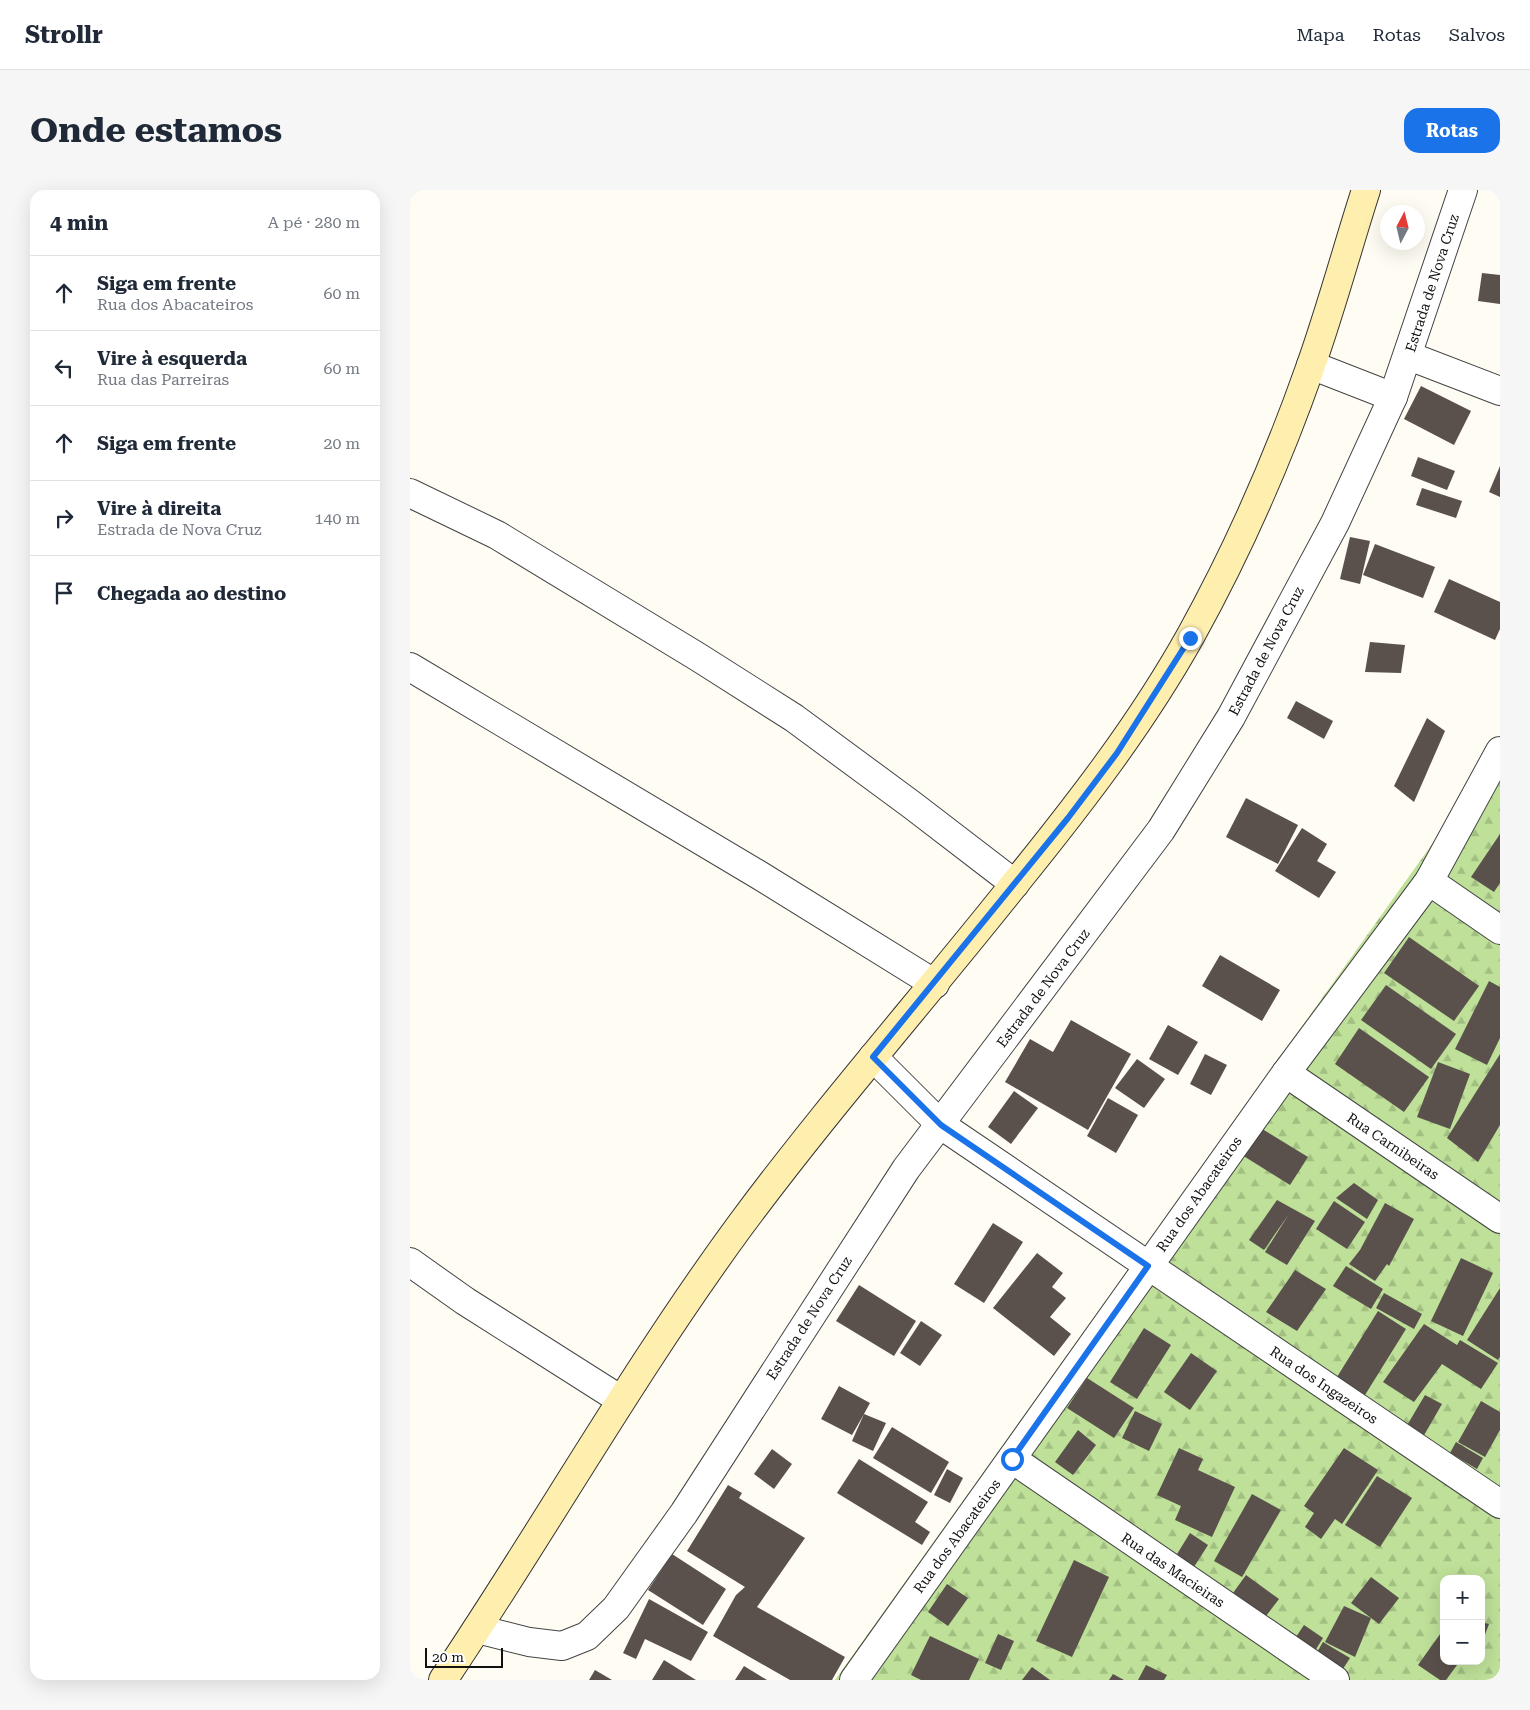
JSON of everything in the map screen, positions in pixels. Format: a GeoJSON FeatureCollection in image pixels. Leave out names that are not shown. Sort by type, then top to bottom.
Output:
{"type":"FeatureCollection","features":[{"type":"Feature","properties":{"kind":"main road"},"geometry":{"type":"LineString","coordinates":[[443,1680],[660,1340],[739,1228],[817,1125],[935,984],[1117,753],[1190,638],[1230,562],[1284,437],[1311,365],[1366,190]]}},
{"type":"Feature","properties":{"kind":"street","name":"Estrada de Nova Cruz"},"geometry":{"type":"LineString","coordinates":[[477,1629],[529,1642],[562,1646],[587,1636],[616,1608],[684,1513],[906,1169],[941,1125],[1161,830],[1231,717],[1335,524],[1393,397],[1463,190]]}},
{"type":"Feature","properties":{"kind":"street"},"geometry":{"type":"LineString","coordinates":[[1408,356],[1500,391]]}},
{"type":"Feature","properties":{"kind":"street"},"geometry":{"type":"LineString","coordinates":[[1311,365],[1393,397]]}},
{"type":"Feature","properties":{"kind":"street"},"geometry":{"type":"LineString","coordinates":[[410,493],[497,535],[698,656],[794,718],[1015,884]]}},
{"type":"Feature","properties":{"kind":"street"},"geometry":{"type":"LineString","coordinates":[[410,667],[767,880],[935,984]]}},
{"type":"Feature","properties":{"kind":"street","name":"Rua dos Abacateiros"},"geometry":{"type":"LineString","coordinates":[[854,1680],[1286,1073],[1429,881],[1500,751]]}},
{"type":"Feature","properties":{"kind":"street"},"geometry":{"type":"LineString","coordinates":[[1429,881],[1500,930]]}},
{"type":"Feature","properties":{"kind":"street","name":"Rua dos Ingazeiros"},"geometry":{"type":"LineString","coordinates":[[873,1057],[941,1125],[1500,1504]]}},
{"type":"Feature","properties":{"kind":"street","name":"Rua Carnibeiras"},"geometry":{"type":"LineString","coordinates":[[1286,1073],[1500,1219]]}},
{"type":"Feature","properties":{"kind":"street"},"geometry":{"type":"LineString","coordinates":[[410,1262],[465,1301],[621,1400]]}},
{"type":"Feature","properties":{"kind":"street","name":"Rua das Macieiras"},"geometry":{"type":"LineString","coordinates":[[1012,1459],[1335,1680]]}},
{"type":"Feature","properties":{"kind":"green space"},"geometry":{"type":"Polygon","coordinates":[[[1500,749],[1500,1680],[835,1680],[1500,749]]]}},
{"type":"Feature","properties":{"kind":"building"},"geometry":{"type":"Polygon","coordinates":[[[1482,273],[1500,275],[1500,304],[1478,301],[1482,273]]]}},
{"type":"Feature","properties":{"kind":"building"},"geometry":{"type":"Polygon","coordinates":[[[1421,386],[1471,411],[1454,445],[1404,419],[1421,386]]]}},
{"type":"Feature","properties":{"kind":"building"},"geometry":{"type":"Polygon","coordinates":[[[1418,457],[1455,471],[1447,490],[1411,476],[1418,457]]]}},
{"type":"Feature","properties":{"kind":"building"},"geometry":{"type":"Polygon","coordinates":[[[1500,466],[1500,497],[1489,492],[1500,466]]]}},
{"type":"Feature","properties":{"kind":"building"},"geometry":{"type":"Polygon","coordinates":[[[1422,488],[1462,501],[1456,518],[1416,505],[1422,488]]]}},
{"type":"Feature","properties":{"kind":"building"},"geometry":{"type":"Polygon","coordinates":[[[1350,537],[1370,541],[1360,584],[1340,579],[1350,537]]]}},
{"type":"Feature","properties":{"kind":"building"},"geometry":{"type":"Polygon","coordinates":[[[1375,544],[1435,567],[1423,598],[1363,575],[1375,544]]]}},
{"type":"Feature","properties":{"kind":"building"},"geometry":{"type":"Polygon","coordinates":[[[1449,579],[1500,602],[1500,629],[1495,640],[1434,612],[1449,579]]]}},
{"type":"Feature","properties":{"kind":"building"},"geometry":{"type":"Polygon","coordinates":[[[1370,642],[1405,645],[1401,673],[1365,672],[1370,642]]]}},
{"type":"Feature","properties":{"kind":"building"},"geometry":{"type":"Polygon","coordinates":[[[1296,701],[1333,721],[1324,739],[1287,718],[1296,701]]]}},
{"type":"Feature","properties":{"kind":"building"},"geometry":{"type":"Polygon","coordinates":[[[1427,718],[1445,731],[1414,802],[1394,786],[1427,718]]]}},
{"type":"Feature","properties":{"kind":"building"},"geometry":{"type":"Polygon","coordinates":[[[1246,798],[1298,825],[1278,864],[1226,837],[1246,798]]]}},
{"type":"Feature","properties":{"kind":"building"},"geometry":{"type":"Polygon","coordinates":[[[1302,828],[1327,844],[1317,861],[1336,872],[1319,898],[1275,871],[1302,828]]]}},
{"type":"Feature","properties":{"kind":"building"},"geometry":{"type":"Polygon","coordinates":[[[1500,834],[1500,883],[1494,892],[1471,877],[1500,834]]]}},
{"type":"Feature","properties":{"kind":"building"},"geometry":{"type":"Polygon","coordinates":[[[1409,937],[1479,986],[1454,1021],[1384,973],[1409,937]]]}},
{"type":"Feature","properties":{"kind":"building"},"geometry":{"type":"Polygon","coordinates":[[[1220,955],[1280,990],[1262,1021],[1202,986],[1220,955]]]}},
{"type":"Feature","properties":{"kind":"building"},"geometry":{"type":"Polygon","coordinates":[[[1489,981],[1500,987],[1500,1038],[1487,1065],[1455,1049],[1489,981]]]}},
{"type":"Feature","properties":{"kind":"building"},"geometry":{"type":"Polygon","coordinates":[[[1386,985],[1456,1034],[1431,1069],[1361,1020],[1386,985]]]}},
{"type":"Feature","properties":{"kind":"building"},"geometry":{"type":"Polygon","coordinates":[[[1071,1020],[1131,1054],[1088,1130],[1005,1082],[1030,1039],[1053,1052],[1071,1020]]]}},
{"type":"Feature","properties":{"kind":"building"},"geometry":{"type":"Polygon","coordinates":[[[1168,1025],[1198,1042],[1178,1075],[1149,1059],[1168,1025]]]}},
{"type":"Feature","properties":{"kind":"building"},"geometry":{"type":"Polygon","coordinates":[[[1359,1028],[1429,1077],[1404,1112],[1335,1064],[1359,1028]]]}},
{"type":"Feature","properties":{"kind":"building"},"geometry":{"type":"Polygon","coordinates":[[[1205,1054],[1227,1065],[1211,1095],[1190,1084],[1205,1054]]]}},
{"type":"Feature","properties":{"kind":"building"},"geometry":{"type":"Polygon","coordinates":[[[1500,1054],[1500,1125],[1478,1162],[1447,1138],[1500,1054]]]}},
{"type":"Feature","properties":{"kind":"building"},"geometry":{"type":"Polygon","coordinates":[[[1137,1059],[1165,1079],[1144,1108],[1115,1088],[1137,1059]]]}},
{"type":"Feature","properties":{"kind":"building"},"geometry":{"type":"Polygon","coordinates":[[[1438,1062],[1470,1074],[1450,1129],[1417,1117],[1438,1062]]]}},
{"type":"Feature","properties":{"kind":"building"},"geometry":{"type":"Polygon","coordinates":[[[1014,1091],[1038,1108],[1011,1144],[988,1127],[1014,1091]]]}},
{"type":"Feature","properties":{"kind":"building"},"geometry":{"type":"Polygon","coordinates":[[[1108,1098],[1138,1115],[1116,1153],[1087,1136],[1108,1098]]]}},
{"type":"Feature","properties":{"kind":"building"},"geometry":{"type":"Polygon","coordinates":[[[1259,1127],[1308,1157],[1290,1185],[1242,1155],[1259,1127]]]}},
{"type":"Feature","properties":{"kind":"building"},"geometry":{"type":"Polygon","coordinates":[[[1354,1183],[1378,1200],[1367,1219],[1336,1198],[1354,1183]]]}},
{"type":"Feature","properties":{"kind":"building"},"geometry":{"type":"Polygon","coordinates":[[[1277,1200],[1315,1221],[1287,1265],[1265,1252],[1289,1214],[1264,1250],[1249,1240],[1277,1200]]]}},
{"type":"Feature","properties":{"kind":"building"},"geometry":{"type":"Polygon","coordinates":[[[1334,1201],[1365,1222],[1347,1249],[1316,1229],[1334,1201]]]}},
{"type":"Feature","properties":{"kind":"building"},"geometry":{"type":"Polygon","coordinates":[[[1385,1203],[1414,1219],[1389,1266],[1387,1264],[1375,1281],[1349,1264],[1360,1250],[1385,1203]]]}},
{"type":"Feature","properties":{"kind":"building"},"geometry":{"type":"Polygon","coordinates":[[[993,1223],[1023,1242],[984,1303],[954,1284],[993,1223]]]}},
{"type":"Feature","properties":{"kind":"building"},"geometry":{"type":"Polygon","coordinates":[[[1037,1253],[1063,1273],[1052,1287],[1066,1298],[1050,1317],[1071,1334],[1054,1356],[993,1308],[1037,1253]]]}},
{"type":"Feature","properties":{"kind":"building"},"geometry":{"type":"Polygon","coordinates":[[[1461,1258],[1493,1273],[1463,1336],[1431,1321],[1461,1258]]]}},
{"type":"Feature","properties":{"kind":"building"},"geometry":{"type":"Polygon","coordinates":[[[1346,1266],[1383,1289],[1371,1309],[1333,1286],[1346,1266]]]}},
{"type":"Feature","properties":{"kind":"building"},"geometry":{"type":"Polygon","coordinates":[[[1295,1270],[1326,1289],[1297,1331],[1266,1312],[1295,1270]]]}},
{"type":"Feature","properties":{"kind":"building"},"geometry":{"type":"Polygon","coordinates":[[[859,1285],[916,1321],[894,1356],[836,1321],[859,1285]]]}},
{"type":"Feature","properties":{"kind":"building"},"geometry":{"type":"Polygon","coordinates":[[[1500,1288],[1500,1357],[1498,1360],[1467,1340],[1500,1288]]]}},
{"type":"Feature","properties":{"kind":"building"},"geometry":{"type":"Polygon","coordinates":[[[1384,1293],[1422,1314],[1414,1329],[1376,1308],[1384,1293]]]}},
{"type":"Feature","properties":{"kind":"building"},"geometry":{"type":"Polygon","coordinates":[[[1378,1311],[1406,1329],[1365,1395],[1337,1377],[1378,1311]]]}},
{"type":"Feature","properties":{"kind":"building"},"geometry":{"type":"Polygon","coordinates":[[[921,1321],[942,1335],[920,1366],[900,1353],[921,1321]]]}},
{"type":"Feature","properties":{"kind":"building"},"geometry":{"type":"Polygon","coordinates":[[[1424,1324],[1457,1345],[1460,1340],[1498,1363],[1481,1389],[1442,1364],[1414,1402],[1383,1382],[1424,1324]]]}},
{"type":"Feature","properties":{"kind":"building"},"geometry":{"type":"Polygon","coordinates":[[[1144,1328],[1171,1345],[1137,1399],[1110,1382],[1144,1328]]]}},
{"type":"Feature","properties":{"kind":"building"},"geometry":{"type":"Polygon","coordinates":[[[1191,1353],[1217,1371],[1190,1410],[1164,1392],[1191,1353]]]}},
{"type":"Feature","properties":{"kind":"building"},"geometry":{"type":"Polygon","coordinates":[[[1087,1378],[1134,1408],[1114,1438],[1067,1408],[1087,1378]]]}},
{"type":"Feature","properties":{"kind":"building"},"geometry":{"type":"Polygon","coordinates":[[[839,1386],[870,1403],[852,1435],[821,1419],[839,1386]]]}},
{"type":"Feature","properties":{"kind":"building"},"geometry":{"type":"Polygon","coordinates":[[[1425,1395],[1442,1404],[1423,1437],[1406,1427],[1425,1395]]]}},
{"type":"Feature","properties":{"kind":"building"},"geometry":{"type":"Polygon","coordinates":[[[1481,1401],[1500,1412],[1500,1430],[1485,1457],[1458,1442],[1481,1401]]]}},
{"type":"Feature","properties":{"kind":"building"},"geometry":{"type":"Polygon","coordinates":[[[1135,1411],[1162,1424],[1149,1451],[1122,1438],[1135,1411]]]}},
{"type":"Feature","properties":{"kind":"building"},"geometry":{"type":"Polygon","coordinates":[[[864,1414],[886,1423],[873,1451],[852,1441],[864,1414]]]}},
{"type":"Feature","properties":{"kind":"building"},"geometry":{"type":"Polygon","coordinates":[[[892,1427],[949,1462],[931,1493],[873,1458],[892,1427]]]}},
{"type":"Feature","properties":{"kind":"building"},"geometry":{"type":"Polygon","coordinates":[[[1078,1430],[1096,1445],[1073,1475],[1055,1462],[1078,1430]]]}},
{"type":"Feature","properties":{"kind":"building"},"geometry":{"type":"Polygon","coordinates":[[[1456,1442],[1483,1458],[1477,1469],[1450,1453],[1456,1442]]]}},
{"type":"Feature","properties":{"kind":"building"},"geometry":{"type":"Polygon","coordinates":[[[1179,1448],[1203,1459],[1198,1470],[1235,1487],[1212,1537],[1175,1520],[1181,1506],[1157,1495],[1179,1448]]]}},
{"type":"Feature","properties":{"kind":"building"},"geometry":{"type":"Polygon","coordinates":[[[1344,1448],[1378,1470],[1342,1524],[1335,1519],[1321,1539],[1305,1527],[1314,1513],[1304,1506],[1344,1448]]]}},
{"type":"Feature","properties":{"kind":"building"},"geometry":{"type":"Polygon","coordinates":[[[772,1449],[792,1464],[774,1489],[754,1474],[772,1449]]]}},
{"type":"Feature","properties":{"kind":"building"},"geometry":{"type":"Polygon","coordinates":[[[859,1459],[928,1502],[915,1522],[930,1532],[922,1545],[837,1493],[859,1459]]]}},
{"type":"Feature","properties":{"kind":"building"},"geometry":{"type":"Polygon","coordinates":[[[947,1469],[963,1478],[950,1503],[934,1495],[947,1469]]]}},
{"type":"Feature","properties":{"kind":"building"},"geometry":{"type":"Polygon","coordinates":[[[1377,1476],[1412,1498],[1380,1547],[1345,1525],[1377,1476]]]}},
{"type":"Feature","properties":{"kind":"building"},"geometry":{"type":"Polygon","coordinates":[[[728,1485],[742,1493],[739,1498],[805,1538],[757,1607],[845,1657],[832,1680],[790,1680],[713,1636],[736,1595],[745,1587],[687,1551],[728,1485]]]}},
{"type":"Feature","properties":{"kind":"building"},"geometry":{"type":"Polygon","coordinates":[[[1252,1494],[1281,1510],[1242,1577],[1214,1561],[1252,1494]]]}},
{"type":"Feature","properties":{"kind":"building"},"geometry":{"type":"Polygon","coordinates":[[[1190,1533],[1208,1545],[1192,1570],[1174,1559],[1190,1533]]]}},
{"type":"Feature","properties":{"kind":"building"},"geometry":{"type":"Polygon","coordinates":[[[672,1554],[726,1589],[703,1625],[648,1590],[672,1554]]]}},
{"type":"Feature","properties":{"kind":"building"},"geometry":{"type":"Polygon","coordinates":[[[1074,1560],[1109,1577],[1072,1657],[1036,1641],[1074,1560]]]}},
{"type":"Feature","properties":{"kind":"building"},"geometry":{"type":"Polygon","coordinates":[[[1246,1575],[1279,1599],[1266,1616],[1233,1593],[1246,1575]]]}},
{"type":"Feature","properties":{"kind":"building"},"geometry":{"type":"Polygon","coordinates":[[[1371,1577],[1399,1598],[1379,1624],[1351,1603],[1371,1577]]]}},
{"type":"Feature","properties":{"kind":"building"},"geometry":{"type":"Polygon","coordinates":[[[947,1584],[968,1598],[948,1626],[928,1612],[947,1584]]]}},
{"type":"Feature","properties":{"kind":"building"},"geometry":{"type":"Polygon","coordinates":[[[649,1599],[708,1632],[691,1661],[645,1639],[636,1659],[623,1653],[649,1599]]]}},
{"type":"Feature","properties":{"kind":"building"},"geometry":{"type":"Polygon","coordinates":[[[1344,1606],[1371,1618],[1355,1657],[1325,1642],[1344,1606]]]}},
{"type":"Feature","properties":{"kind":"building"},"geometry":{"type":"Polygon","coordinates":[[[1485,1623],[1489,1624],[1485,1634],[1485,1623]]]}},
{"type":"Feature","properties":{"kind":"building"},"geometry":{"type":"Polygon","coordinates":[[[1304,1625],[1323,1638],[1313,1654],[1294,1640],[1304,1625]]]}},
{"type":"Feature","properties":{"kind":"building"},"geometry":{"type":"Polygon","coordinates":[[[998,1634],[1014,1641],[1001,1670],[985,1663],[998,1634]]]}},
{"type":"Feature","properties":{"kind":"building"},"geometry":{"type":"Polygon","coordinates":[[[1440,1634],[1440,1665],[1457,1665],[1446,1680],[1440,1680],[1418,1665],[1440,1634]]]}},
{"type":"Feature","properties":{"kind":"building"},"geometry":{"type":"Polygon","coordinates":[[[930,1636],[979,1659],[969,1680],[921,1680],[911,1675],[930,1636]]]}},
{"type":"Feature","properties":{"kind":"building"},"geometry":{"type":"Polygon","coordinates":[[[1323,1642],[1350,1658],[1339,1675],[1313,1659],[1323,1642]]]}},
{"type":"Feature","properties":{"kind":"building"},"geometry":{"type":"Polygon","coordinates":[[[664,1660],[696,1680],[652,1680],[664,1660]]]}},
{"type":"Feature","properties":{"kind":"building"},"geometry":{"type":"Polygon","coordinates":[[[1146,1665],[1167,1675],[1164,1680],[1138,1680],[1146,1665]]]}},
{"type":"Feature","properties":{"kind":"building"},"geometry":{"type":"Polygon","coordinates":[[[744,1666],[767,1680],[735,1680],[744,1666]]]}},
{"type":"Feature","properties":{"kind":"building"},"geometry":{"type":"Polygon","coordinates":[[[1032,1667],[1050,1680],[1022,1680],[1032,1667]]]}},
{"type":"Feature","properties":{"kind":"building"},"geometry":{"type":"Polygon","coordinates":[[[595,1670],[612,1680],[589,1680],[595,1670]]]}},
{"type":"Feature","properties":{"kind":"building"},"geometry":{"type":"Polygon","coordinates":[[[1113,1674],[1124,1680],[1109,1680],[1113,1674]]]}},
{"type":"Feature","properties":{"kind":"route"},"geometry":{"type":"LineString","coordinates":[[1012,1459],[1148,1266],[941,1125],[873,1057],[935,984],[1068,818],[1117,753],[1190,638]]}}]}
